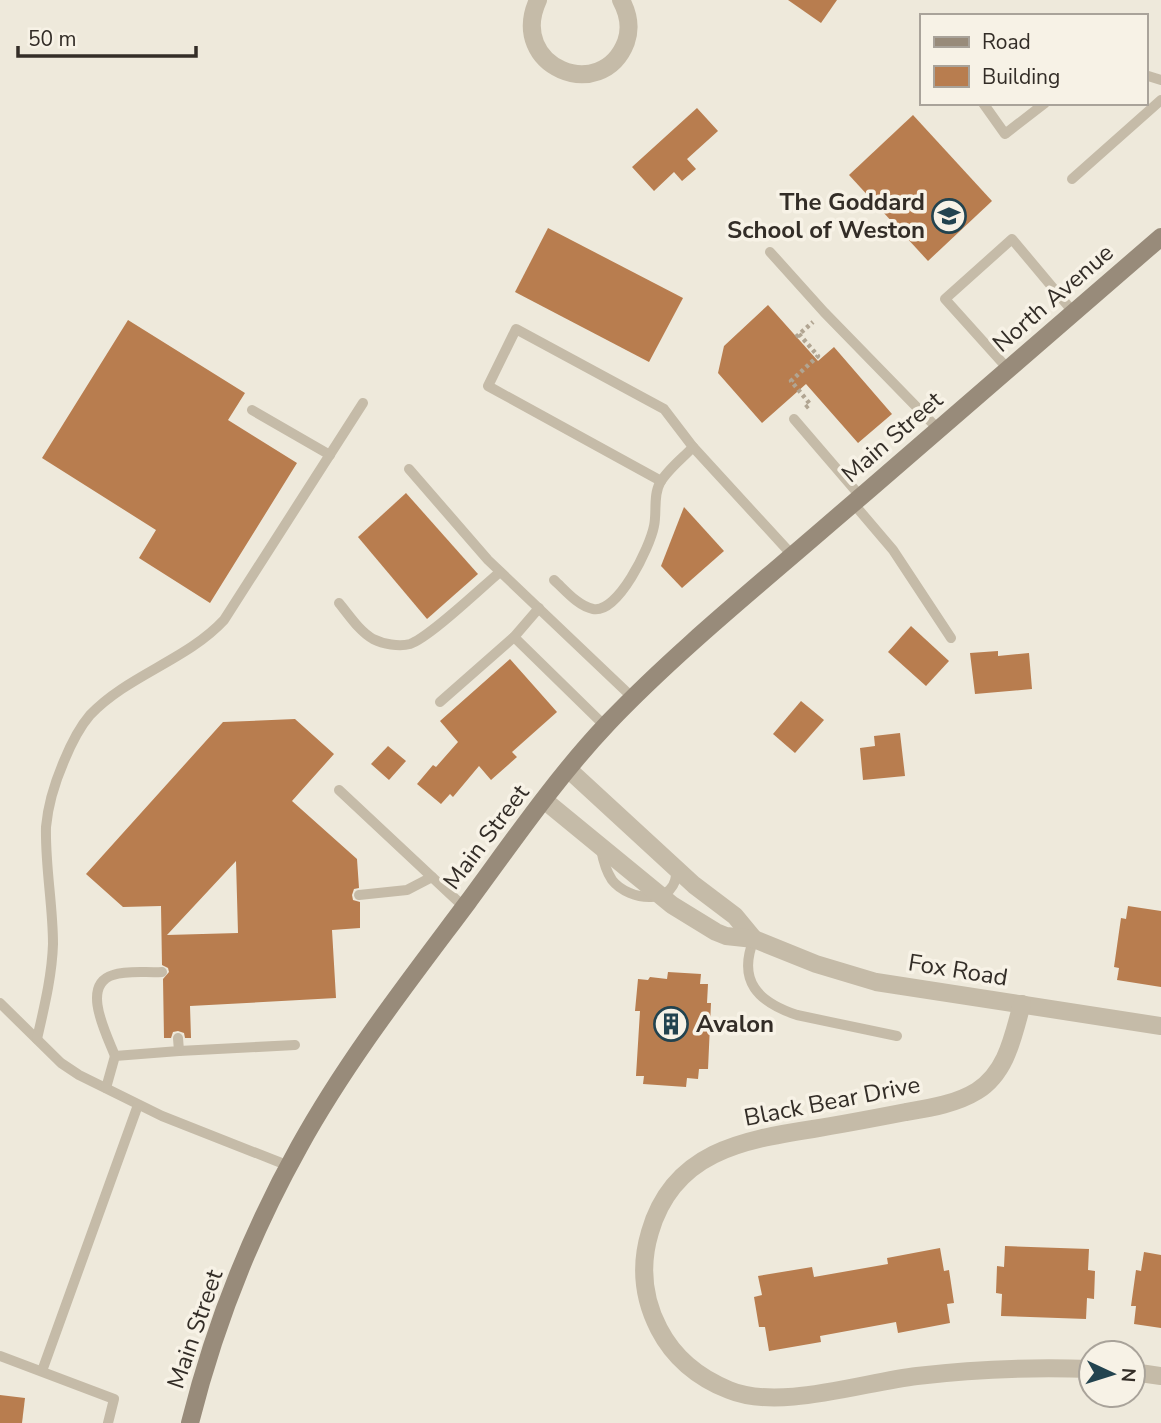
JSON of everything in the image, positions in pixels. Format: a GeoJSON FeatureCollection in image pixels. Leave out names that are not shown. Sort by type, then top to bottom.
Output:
{"type":"FeatureCollection","features":[{"type":"Feature","properties":{"kind":"main road","name":"North Avenue"},"geometry":{"type":"LineString","coordinates":[[977,397],[1161,237]]}},
{"type":"Feature","properties":{"kind":"main road","name":"Main Street"},"geometry":{"type":"LineString","coordinates":[[190,1423],[206,1363],[225,1310],[256,1234],[289,1166],[357,1055],[544,800],[605,726],[633,698],[977,397]]}},
{"type":"Feature","properties":{"kind":"street"},"geometry":{"type":"LineString","coordinates":[[538,0],[531,22],[534,44],[547,63],[578,75],[600,71],[617,58],[623,49],[628,18],[621,0]]}},
{"type":"Feature","properties":{"kind":"street","name":"Fox Road"},"geometry":{"type":"LineString","coordinates":[[568,769],[676,869],[735,916],[754,939]]}},
{"type":"Feature","properties":{"kind":"street","name":"Fox Road"},"geometry":{"type":"LineString","coordinates":[[544,800],[682,912],[726,936],[754,939],[858,978],[1161,1026]]}},
{"type":"Feature","properties":{"kind":"street","name":"Black Bear Drive"},"geometry":{"type":"LineString","coordinates":[[1022,1004],[1004,1062],[988,1083],[969,1095],[919,1110],[755,1138],[733,1145],[699,1163],[682,1177],[659,1208],[646,1245],[643,1267],[645,1287],[654,1320],[676,1354],[716,1385],[751,1396],[768,1398],[814,1393],[914,1376],[973,1370],[1077,1369]]}},
{"type":"Feature","properties":{"kind":"lane"},"geometry":{"type":"LineString","coordinates":[[1072,178],[1161,100]]}},
{"type":"Feature","properties":{"kind":"lane"},"geometry":{"type":"LineString","coordinates":[[984,105],[1006,134],[1042,105]]}},
{"type":"Feature","properties":{"kind":"lane"},"geometry":{"type":"LineString","coordinates":[[1008,369],[945,299],[1012,239],[1074,313]]}},
{"type":"Feature","properties":{"kind":"lane"},"geometry":{"type":"LineString","coordinates":[[770,252],[824,312],[939,430]]}},
{"type":"Feature","properties":{"kind":"lane"},"geometry":{"type":"LineString","coordinates":[[661,481],[488,386],[516,329],[664,409],[693,447],[793,556]]}},
{"type":"Feature","properties":{"kind":"lane"},"geometry":{"type":"LineString","coordinates":[[37,1039],[53,947],[48,815],[56,780],[72,741],[88,717],[103,704],[207,636],[224,620],[363,403]]}},
{"type":"Feature","properties":{"kind":"lane"},"geometry":{"type":"LineString","coordinates":[[252,410],[330,455]]}},
{"type":"Feature","properties":{"kind":"lane"},"geometry":{"type":"LineString","coordinates":[[793,419],[887,541],[951,638]]}},
{"type":"Feature","properties":{"kind":"lane"},"geometry":{"type":"LineString","coordinates":[[555,580],[577,601],[590,609],[601,610],[613,601],[629,579],[650,540],[661,481],[693,447]]}},
{"type":"Feature","properties":{"kind":"lane"},"geometry":{"type":"LineString","coordinates":[[409,469],[500,572],[633,698]]}},
{"type":"Feature","properties":{"kind":"lane"},"geometry":{"type":"LineString","coordinates":[[339,603],[362,631],[372,638],[384,643],[409,645],[426,635],[500,572]]}},
{"type":"Feature","properties":{"kind":"lane"},"geometry":{"type":"LineString","coordinates":[[440,702],[514,637],[539,608]]}},
{"type":"Feature","properties":{"kind":"lane"},"geometry":{"type":"LineString","coordinates":[[514,637],[605,726]]}},
{"type":"Feature","properties":{"kind":"lane"},"geometry":{"type":"LineString","coordinates":[[339,790],[464,907]]}},
{"type":"Feature","properties":{"kind":"lane"},"geometry":{"type":"LineString","coordinates":[[661,896],[673,887],[677,877],[676,869]]}},
{"type":"Feature","properties":{"kind":"lane"},"geometry":{"type":"LineString","coordinates":[[359,895],[407,890],[432,877]]}},
{"type":"Feature","properties":{"kind":"lane"},"geometry":{"type":"LineString","coordinates":[[754,939],[747,959],[747,973],[755,988],[769,1001],[797,1015],[897,1036]]}},
{"type":"Feature","properties":{"kind":"lane"},"geometry":{"type":"LineString","coordinates":[[106,1088],[115,1056],[97,1003],[98,987],[102,981],[114,974],[162,972]]}},
{"type":"Feature","properties":{"kind":"lane"},"geometry":{"type":"LineString","coordinates":[[0,1003],[69,1069],[138,1105],[289,1166]]}},
{"type":"Feature","properties":{"kind":"lane"},"geometry":{"type":"LineString","coordinates":[[178,1038],[179,1051]]}},
{"type":"Feature","properties":{"kind":"lane"},"geometry":{"type":"LineString","coordinates":[[115,1056],[295,1045]]}},
{"type":"Feature","properties":{"kind":"lane"},"geometry":{"type":"LineString","coordinates":[[42,1371],[138,1105]]}},
{"type":"Feature","properties":{"kind":"lane"},"geometry":{"type":"LineString","coordinates":[[0,1356],[114,1399],[108,1423]]}},
{"type":"Feature","properties":{"kind":"path"},"geometry":{"type":"LineString","coordinates":[[793,419],[810,404],[791,381],[818,356],[799,334]]}},
{"type":"Feature","properties":{"kind":"building"},"geometry":{"type":"Polygon","coordinates":[[[788,0],[837,0],[821,23],[788,0]]]}},
{"type":"Feature","properties":{"kind":"building"},"geometry":{"type":"Polygon","coordinates":[[[697,108],[718,131],[687,159],[696,169],[682,181],[674,172],[654,191],[632,167],[697,108]]]}},
{"type":"Feature","properties":{"kind":"building"},"geometry":{"type":"Polygon","coordinates":[[[913,115],[992,201],[928,261],[849,175],[913,115]]]}},
{"type":"Feature","properties":{"kind":"building"},"geometry":{"type":"Polygon","coordinates":[[[548,228],[683,298],[649,362],[515,292],[548,228]]]}},
{"type":"Feature","properties":{"kind":"building"},"geometry":{"type":"Polygon","coordinates":[[[768,305],[818,361],[834,347],[892,414],[858,443],[806,384],[762,423],[718,373],[724,346],[768,305]]]}},
{"type":"Feature","properties":{"kind":"building"},"geometry":{"type":"Polygon","coordinates":[[[128,320],[245,393],[228,420],[297,463],[210,603],[139,558],[156,530],[42,458],[128,320]]]}},
{"type":"Feature","properties":{"kind":"building"},"geometry":{"type":"Polygon","coordinates":[[[406,493],[478,574],[427,619],[358,537],[406,493]]]}},
{"type":"Feature","properties":{"kind":"building"},"geometry":{"type":"Polygon","coordinates":[[[684,507],[724,551],[682,588],[661,566],[684,507]]]}},
{"type":"Feature","properties":{"kind":"building"},"geometry":{"type":"Polygon","coordinates":[[[911,626],[949,661],[926,686],[888,652],[911,626]]]}},
{"type":"Feature","properties":{"kind":"building"},"geometry":{"type":"Polygon","coordinates":[[[998,651],[998,656],[1029,653],[1032,689],[975,694],[970,653],[998,651]]]}},
{"type":"Feature","properties":{"kind":"building"},"geometry":{"type":"Polygon","coordinates":[[[510,659],[557,712],[512,752],[517,757],[491,780],[479,766],[453,797],[450,794],[441,804],[417,784],[458,742],[440,721],[510,659]]]}},
{"type":"Feature","properties":{"kind":"building"},"geometry":{"type":"Polygon","coordinates":[[[801,701],[824,720],[795,753],[773,734],[801,701]]]}},
{"type":"Feature","properties":{"kind":"building"},"geometry":{"type":"Polygon","coordinates":[[[295,719],[334,754],[292,801],[357,859],[359,888],[354,889],[352,895],[353,900],[360,902],[360,928],[332,930],[336,998],[190,1006],[191,1038],[185,1038],[184,1033],[178,1031],[173,1032],[171,1038],[164,1038],[163,979],[169,972],[168,968],[162,965],[161,906],[123,907],[86,874],[223,722],[295,719]],[[236,861],[167,935],[238,933],[236,861]]]}},
{"type":"Feature","properties":{"kind":"building"},"geometry":{"type":"Polygon","coordinates":[[[900,733],[905,776],[863,780],[860,748],[875,746],[874,736],[900,733]]]}},
{"type":"Feature","properties":{"kind":"building"},"geometry":{"type":"Polygon","coordinates":[[[388,746],[406,761],[389,780],[371,764],[388,746]]]}},
{"type":"Feature","properties":{"kind":"building"},"geometry":{"type":"Polygon","coordinates":[[[1128,906],[1161,911],[1161,987],[1117,980],[1119,968],[1114,967],[1121,918],[1126,919],[1128,906]]]}},
{"type":"Feature","properties":{"kind":"building","name":"Avalon"},"geometry":{"type":"Polygon","coordinates":[[[668,972],[701,974],[700,984],[708,984],[707,1003],[711,1003],[708,1069],[699,1069],[698,1079],[687,1078],[686,1087],[643,1084],[644,1076],[636,1076],[640,1011],[635,1011],[638,979],[667,979],[668,972]]]}},
{"type":"Feature","properties":{"kind":"building"},"geometry":{"type":"Polygon","coordinates":[[[1005,1246],[1089,1249],[1088,1270],[1095,1271],[1094,1299],[1087,1298],[1086,1319],[1001,1316],[1002,1294],[996,1293],[997,1266],[1004,1267],[1005,1246]]]}},
{"type":"Feature","properties":{"kind":"building"},"geometry":{"type":"Polygon","coordinates":[[[940,1248],[944,1271],[949,1270],[954,1303],[947,1304],[950,1323],[898,1333],[896,1322],[820,1336],[821,1342],[769,1351],[765,1327],[759,1327],[754,1297],[762,1295],[758,1276],[812,1267],[814,1277],[888,1264],[887,1258],[940,1248]]]}},
{"type":"Feature","properties":{"kind":"building"},"geometry":{"type":"Polygon","coordinates":[[[1144,1252],[1161,1255],[1161,1328],[1134,1324],[1136,1306],[1131,1306],[1136,1270],[1141,1271],[1144,1252]]]}},
{"type":"Feature","properties":{"kind":"building"},"geometry":{"type":"Polygon","coordinates":[[[0,1395],[25,1398],[22,1423],[0,1423],[0,1395]]]}},
{"type":"Feature","properties":{"kind":"place","name":"The Goddard School of Weston"},"geometry":{"type":"Point","coordinates":[949,216]}},
{"type":"Feature","properties":{"kind":"place","name":"Avalon"},"geometry":{"type":"Point","coordinates":[671,1024]}}]}
